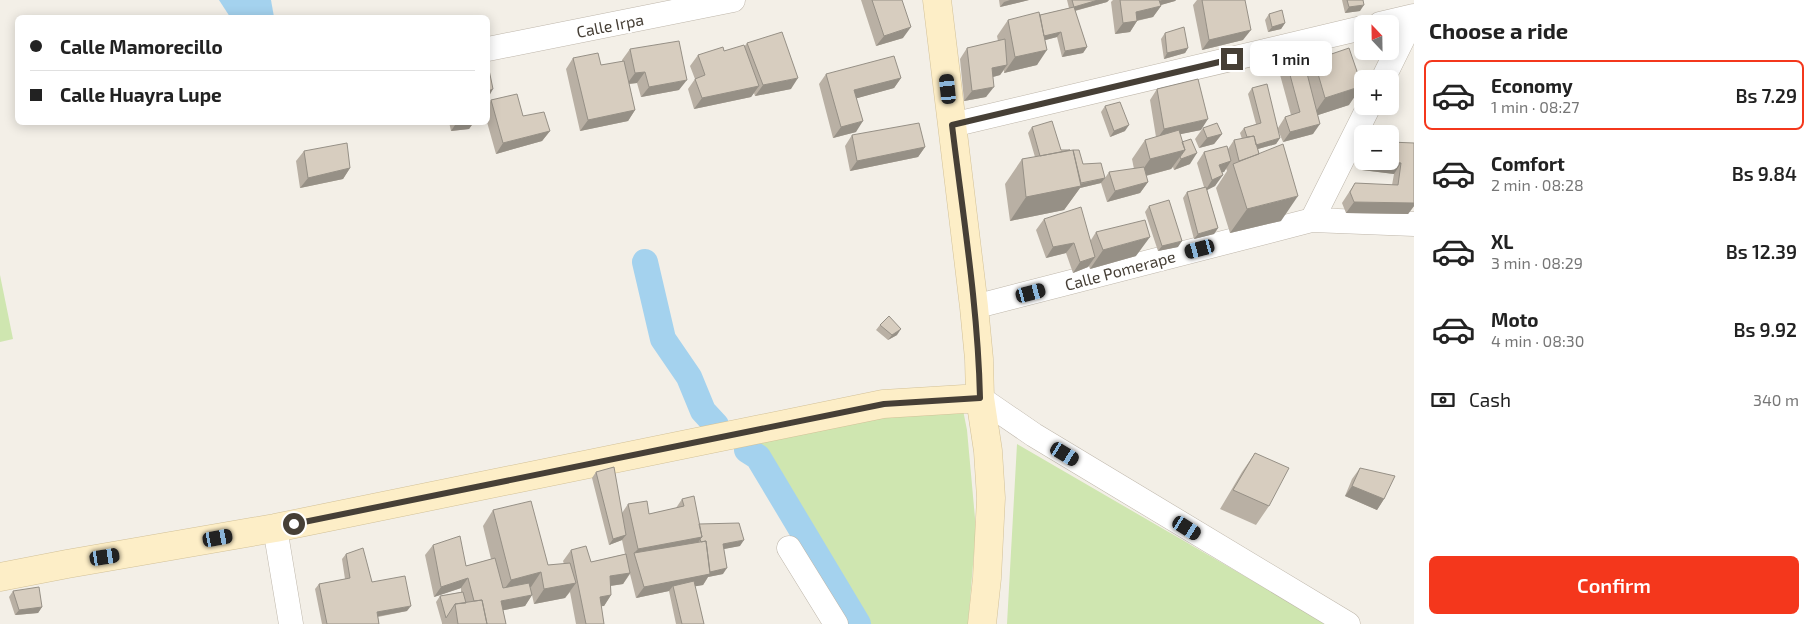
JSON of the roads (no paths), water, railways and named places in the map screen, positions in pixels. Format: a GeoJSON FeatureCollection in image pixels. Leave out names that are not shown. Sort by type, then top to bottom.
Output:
{"type":"FeatureCollection","features":[{"type":"Feature","properties":{"kind":"street","name":"Calle Irpa"},"geometry":{"type":"LineString","coordinates":[[490,49],[732,0]]}},
{"type":"Feature","properties":{"kind":"street"},"geometry":{"type":"LineString","coordinates":[[937,0],[974,307],[979,359],[980,398],[988,451],[991,498],[987,578],[982,624]]}},
{"type":"Feature","properties":{"kind":"street"},"geometry":{"type":"LineString","coordinates":[[1399,20],[1414,16]]}},
{"type":"Feature","properties":{"kind":"street"},"geometry":{"type":"LineString","coordinates":[[1387,70],[1414,16]]}},
{"type":"Feature","properties":{"kind":"street"},"geometry":{"type":"LineString","coordinates":[[952,125],[1354,30]]}},
{"type":"Feature","properties":{"kind":"street"},"geometry":{"type":"LineString","coordinates":[[1312,220],[1364,115]]}},
{"type":"Feature","properties":{"kind":"street","name":"Calle Pomerape"},"geometry":{"type":"LineString","coordinates":[[974,307],[1312,220],[1414,224]]}},
{"type":"Feature","properties":{"kind":"street"},"geometry":{"type":"LineString","coordinates":[[0,577],[275,528],[884,404],[980,398],[1034,436],[1348,624]]}},
{"type":"Feature","properties":{"kind":"street"},"geometry":{"type":"LineString","coordinates":[[275,528],[290,624]]}},
{"type":"Feature","properties":{"kind":"street"},"geometry":{"type":"LineString","coordinates":[[789,548],[836,624]]}},
{"type":"Feature","properties":{"kind":"water"},"geometry":{"type":"Polygon","coordinates":[[[219,0],[271,0],[274,15],[229,15],[219,0]]]}},
{"type":"Feature","properties":{"kind":"waterway"},"geometry":{"type":"LineString","coordinates":[[645,262],[663,339],[689,377],[703,411],[716,425]]}},
{"type":"Feature","properties":{"kind":"waterway"},"geometry":{"type":"LineString","coordinates":[[747,450],[758,457],[858,624]]}}]}
